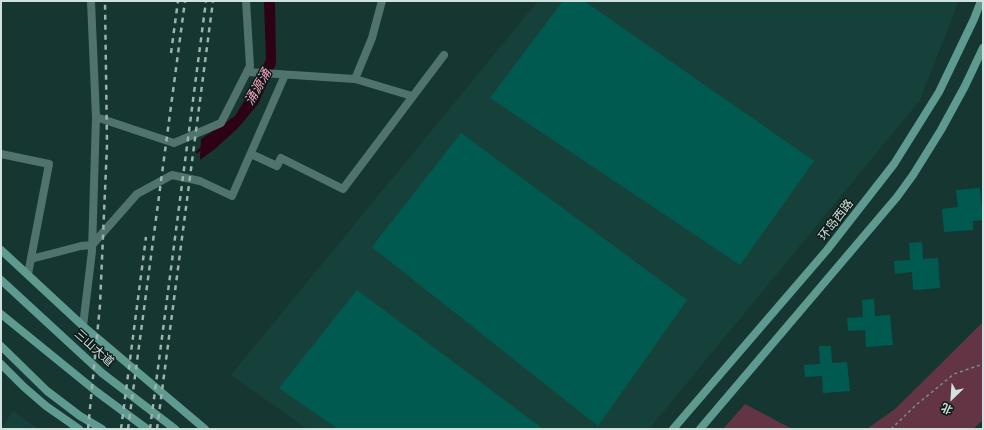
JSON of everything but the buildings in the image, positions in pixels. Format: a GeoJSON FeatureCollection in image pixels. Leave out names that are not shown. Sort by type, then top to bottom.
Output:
{"type":"FeatureCollection","features":[{"type":"Feature","properties":{"kind":"main road","name":"环岛西路"},"geometry":{"type":"LineString","coordinates":[[673,429],[827,250],[894,164],[939,92],[981,1]]}},
{"type":"Feature","properties":{"kind":"main road"},"geometry":{"type":"LineString","coordinates":[[700,429],[862,239],[905,186],[941,130],[965,86],[983,48]]}},
{"type":"Feature","properties":{"kind":"main road"},"geometry":{"type":"LineString","coordinates":[[1,250],[83,326],[205,429]]}},
{"type":"Feature","properties":{"kind":"main road","name":"三山大道"},"geometry":{"type":"LineString","coordinates":[[1,280],[102,373],[175,429]]}},
{"type":"Feature","properties":{"kind":"main road"},"geometry":{"type":"LineString","coordinates":[[1,314],[91,387],[147,429]]}},
{"type":"Feature","properties":{"kind":"main road"},"geometry":{"type":"LineString","coordinates":[[1,346],[47,391],[80,416],[102,429]]}},
{"type":"Feature","properties":{"kind":"main road"},"geometry":{"type":"LineString","coordinates":[[1,364],[46,406],[79,429]]}},
{"type":"Feature","properties":{"kind":"street"},"geometry":{"type":"LineString","coordinates":[[83,326],[92,245],[96,117],[91,1]]}},
{"type":"Feature","properties":{"kind":"street"},"geometry":{"type":"LineString","coordinates":[[96,117],[174,143],[221,123],[250,66],[246,1]]}},
{"type":"Feature","properties":{"kind":"street"},"geometry":{"type":"LineString","coordinates":[[355,79],[372,38],[382,1]]}},
{"type":"Feature","properties":{"kind":"street"},"geometry":{"type":"LineString","coordinates":[[251,154],[277,166],[280,158],[343,189],[444,55]]}},
{"type":"Feature","properties":{"kind":"street"},"geometry":{"type":"LineString","coordinates":[[247,72],[355,79],[412,96]]}},
{"type":"Feature","properties":{"kind":"street"},"geometry":{"type":"LineString","coordinates":[[31,259],[81,246],[92,245],[137,194],[172,175],[200,181],[232,196],[285,75]]}},
{"type":"Feature","properties":{"kind":"street"},"geometry":{"type":"LineString","coordinates":[[1,154],[49,164],[28,274]]}},
{"type":"Feature","properties":{"kind":"path"},"geometry":{"type":"LineString","coordinates":[[891,429],[916,405],[954,374],[983,364]]}},
{"type":"Feature","properties":{"kind":"shaded area"},"geometry":{"type":"Polygon","coordinates":[[[538,1],[959,1],[920,100],[649,429],[307,429],[231,375],[538,1]]]}},
{"type":"Feature","properties":{"kind":"shaded area"},"geometry":{"type":"Polygon","coordinates":[[[983,322],[983,420],[973,429],[867,429],[895,409],[983,322]]]}},
{"type":"Feature","properties":{"kind":"shaded area"},"geometry":{"type":"Polygon","coordinates":[[[745,404],[792,429],[723,429],[745,404]]]}},
{"type":"Feature","properties":{"kind":"shaded area"},"geometry":{"type":"Polygon","coordinates":[[[13,411],[38,429],[1,429],[13,411]]]}},
{"type":"Feature","properties":{"kind":"water"},"geometry":{"type":"Polygon","coordinates":[[[264,1],[275,1],[276,64],[258,104],[238,128],[200,160],[201,139],[235,116],[257,80],[266,59],[264,1]]]}},
{"type":"Feature","properties":{"kind":"waterway","name":"涌源涌"},"geometry":{"type":"LineString","coordinates":[[197,152],[202,148]]}},
{"type":"Feature","properties":{"kind":"railway"},"geometry":{"type":"LineString","coordinates":[[88,429],[100,305],[107,145],[105,1]]}},
{"type":"Feature","properties":{"kind":"railway"},"geometry":{"type":"LineString","coordinates":[[171,53],[178,1]]}},
{"type":"Feature","properties":{"kind":"railway"},"geometry":{"type":"LineString","coordinates":[[128,429],[185,1]]}},
{"type":"Feature","properties":{"kind":"railway"},"geometry":{"type":"LineString","coordinates":[[150,429],[206,1]]}},
{"type":"Feature","properties":{"kind":"railway"},"geometry":{"type":"LineString","coordinates":[[157,429],[213,1]]}},
{"type":"Feature","properties":{"kind":"railway"},"geometry":{"type":"LineString","coordinates":[[121,429],[146,237]]}}]}
